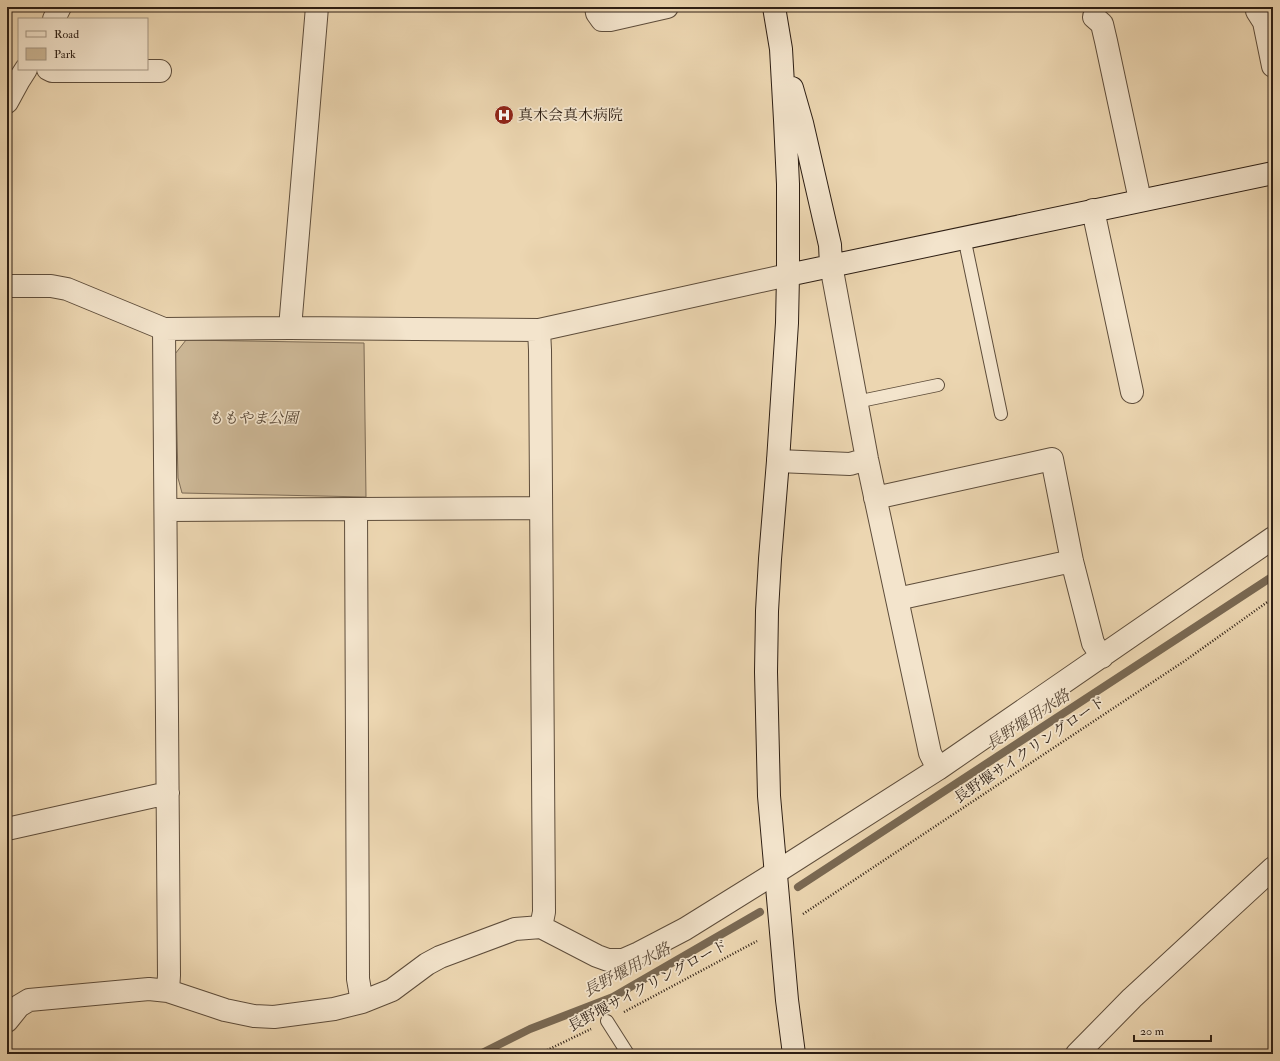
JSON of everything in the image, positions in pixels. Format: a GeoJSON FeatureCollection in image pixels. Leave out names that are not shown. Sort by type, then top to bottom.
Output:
{"type":"FeatureCollection","features":[{"type":"Feature","properties":{"kind":"street"},"geometry":{"type":"LineString","coordinates":[[54,18],[60,7]]}},
{"type":"Feature","properties":{"kind":"street"},"geometry":{"type":"LineString","coordinates":[[290,328],[317,7]]}},
{"type":"Feature","properties":{"kind":"street"},"geometry":{"type":"LineString","coordinates":[[596,7],[597,13],[602,20],[610,20],[667,7]]}},
{"type":"Feature","properties":{"kind":"street"},"geometry":{"type":"LineString","coordinates":[[774,7],[781,49],[802,123],[830,245],[831,265],[875,498],[930,753],[938,769]]}},
{"type":"Feature","properties":{"kind":"street"},"geometry":{"type":"LineString","coordinates":[[1257,11],[1264,22],[1273,66]]}},
{"type":"Feature","properties":{"kind":"street"},"geometry":{"type":"LineString","coordinates":[[1094,16],[1102,24],[1140,200]]}},
{"type":"Feature","properties":{"kind":"street"},"geometry":{"type":"LineString","coordinates":[[781,49],[787,177],[787,323],[769,574],[766,672],[769,796],[787,1000],[794,1054]]}},
{"type":"Feature","properties":{"kind":"street"},"geometry":{"type":"LineString","coordinates":[[50,70],[160,71]]}},
{"type":"Feature","properties":{"kind":"street"},"geometry":{"type":"LineString","coordinates":[[7,102],[17,74]]}},
{"type":"Feature","properties":{"kind":"street"},"geometry":{"type":"LineString","coordinates":[[7,286],[51,286],[67,289],[164,329],[290,328],[538,330],[831,265],[1273,173]]}},
{"type":"Feature","properties":{"kind":"street"},"geometry":{"type":"LineString","coordinates":[[1093,210],[1132,392]]}},
{"type":"Feature","properties":{"kind":"street"},"geometry":{"type":"LineString","coordinates":[[164,329],[168,991]]}},
{"type":"Feature","properties":{"kind":"street"},"geometry":{"type":"LineString","coordinates":[[538,330],[540,350],[544,904],[542,927]]}},
{"type":"Feature","properties":{"kind":"street"},"geometry":{"type":"LineString","coordinates":[[778,461],[850,464],[867,459]]}},
{"type":"Feature","properties":{"kind":"street"},"geometry":{"type":"LineString","coordinates":[[875,498],[1052,459],[1072,561],[1093,643],[1102,657]]}},
{"type":"Feature","properties":{"kind":"street"},"geometry":{"type":"LineString","coordinates":[[166,510],[541,508]]}},
{"type":"Feature","properties":{"kind":"street"},"geometry":{"type":"LineString","coordinates":[[356,509],[358,979],[362,1002]]}},
{"type":"Feature","properties":{"kind":"street"},"geometry":{"type":"LineString","coordinates":[[7,1021],[19,1006],[29,1000],[149,990],[168,991],[225,1010],[254,1016],[274,1017],[334,1009],[362,1002],[392,990],[427,964],[440,957],[514,929],[542,927],[597,956],[608,960],[623,960],[640,953],[685,929],[938,769],[1273,538]]}},
{"type":"Feature","properties":{"kind":"street"},"geometry":{"type":"LineString","coordinates":[[897,599],[1072,561]]}},
{"type":"Feature","properties":{"kind":"street"},"geometry":{"type":"LineString","coordinates":[[7,829],[168,793]]}},
{"type":"Feature","properties":{"kind":"street"},"geometry":{"type":"LineString","coordinates":[[1077,1054],[1132,998],[1273,868]]}},
{"type":"Feature","properties":{"kind":"lane"},"geometry":{"type":"LineString","coordinates":[[964,237],[1001,414]]}},
{"type":"Feature","properties":{"kind":"lane"},"geometry":{"type":"LineString","coordinates":[[856,402],[938,385]]}},
{"type":"Feature","properties":{"kind":"lane"},"geometry":{"type":"LineString","coordinates":[[607,1021],[628,1054]]}},
{"type":"Feature","properties":{"kind":"path","name":"長野堰サイクリングロード"},"geometry":{"type":"LineString","coordinates":[[797,918],[1186,660],[1273,598]]}},
{"type":"Feature","properties":{"kind":"path","name":"長野堰サイクリングロード"},"geometry":{"type":"LineString","coordinates":[[539,1054],[607,1021],[758,940]]}},
{"type":"Feature","properties":{"kind":"green space","name":"ももやま公園"},"geometry":{"type":"Polygon","coordinates":[[[186,340],[364,343],[366,497],[182,493],[178,478],[175,354],[186,340]]]}},
{"type":"Feature","properties":{"kind":"waterway","name":"長野堰用水路"},"geometry":{"type":"LineString","coordinates":[[798,887],[1273,576]]}},
{"type":"Feature","properties":{"kind":"waterway","name":"長野堰用水路"},"geometry":{"type":"LineString","coordinates":[[480,1054],[530,1029],[613,997],[760,912]]}},
{"type":"Feature","properties":{"kind":"place","name":"真木会真木病院"},"geometry":{"type":"Point","coordinates":[504,115]}}]}
